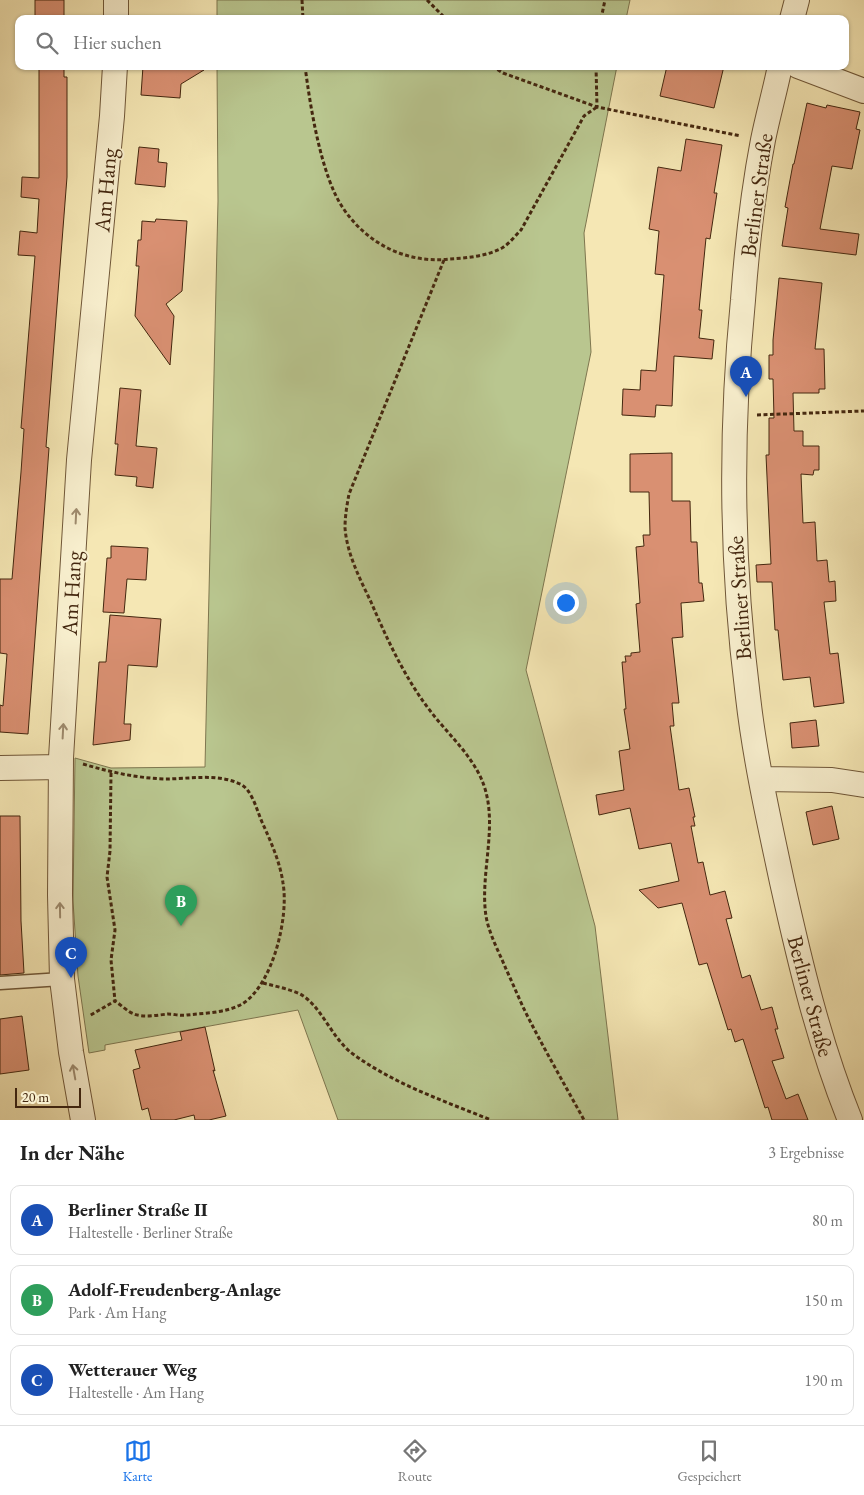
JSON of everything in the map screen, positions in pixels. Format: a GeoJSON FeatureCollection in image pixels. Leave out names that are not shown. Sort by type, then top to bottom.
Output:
{"type":"FeatureCollection","features":[{"type":"Feature","properties":{"kind":"street"},"geometry":{"type":"LineString","coordinates":[[116,0],[116,15]]}},
{"type":"Feature","properties":{"kind":"street"},"geometry":{"type":"LineString","coordinates":[[793,15],[797,0]]}},
{"type":"Feature","properties":{"kind":"street","name":"Am Hang"},"geometry":{"type":"LineString","coordinates":[[83,1120],[70,1052],[62,979],[60,895],[61,762],[79,460],[115,70]]}},
{"type":"Feature","properties":{"kind":"street","name":"Berliner Straße"},"geometry":{"type":"LineString","coordinates":[[779,70],[763,140],[746,263],[740,332],[733,473],[737,586],[748,699],[761,779],[788,911],[816,1022],[830,1068],[850,1120]]}},
{"type":"Feature","properties":{"kind":"street"},"geometry":{"type":"LineString","coordinates":[[808,70],[864,92]]}},
{"type":"Feature","properties":{"kind":"street"},"geometry":{"type":"LineString","coordinates":[[0,768],[61,762]]}},
{"type":"Feature","properties":{"kind":"street"},"geometry":{"type":"LineString","coordinates":[[761,779],[832,780],[864,785]]}},
{"type":"Feature","properties":{"kind":"lane"},"geometry":{"type":"LineString","coordinates":[[0,983],[62,979]]}},
{"type":"Feature","properties":{"kind":"path"},"geometry":{"type":"LineString","coordinates":[[302,0],[303,15]]}},
{"type":"Feature","properties":{"kind":"path"},"geometry":{"type":"LineString","coordinates":[[427,0],[442,15]]}},
{"type":"Feature","properties":{"kind":"path"},"geometry":{"type":"LineString","coordinates":[[602,15],[605,0]]}},
{"type":"Feature","properties":{"kind":"path"},"geometry":{"type":"LineString","coordinates":[[306,70],[321,152],[331,183],[342,207],[358,227],[377,243],[398,254],[418,259],[444,260],[488,253],[502,248],[512,240],[521,230],[584,116],[597,107]]}},
{"type":"Feature","properties":{"kind":"path"},"geometry":{"type":"LineString","coordinates":[[499,70],[597,107],[763,140]]}},
{"type":"Feature","properties":{"kind":"path"},"geometry":{"type":"LineString","coordinates":[[596,70],[597,107]]}},
{"type":"Feature","properties":{"kind":"path"},"geometry":{"type":"LineString","coordinates":[[444,260],[350,494],[346,511],[345,529],[349,551],[356,571],[391,647],[414,688],[429,709],[464,750],[479,775],[486,792],[489,811],[485,880],[486,912],[489,927],[529,1019],[584,1120]]}},
{"type":"Feature","properties":{"kind":"path"},"geometry":{"type":"LineString","coordinates":[[735,416],[864,411]]}},
{"type":"Feature","properties":{"kind":"path"},"geometry":{"type":"LineString","coordinates":[[61,762],[111,773],[166,779],[213,777],[240,783],[248,791],[280,866],[284,885],[284,904],[280,939],[263,983],[253,995],[242,1003],[228,1010],[210,1013],[134,1015],[116,1001],[111,960],[115,930],[107,877],[110,851],[111,773]]}},
{"type":"Feature","properties":{"kind":"path"},"geometry":{"type":"LineString","coordinates":[[263,983],[299,994],[310,1001],[341,1043],[367,1063],[413,1089],[491,1120]]}},
{"type":"Feature","properties":{"kind":"path"},"geometry":{"type":"LineString","coordinates":[[66,1018],[92,1016],[116,1001]]}},
{"type":"Feature","properties":{"kind":"green space"},"geometry":{"type":"Polygon","coordinates":[[[217,0],[630,0],[627,15],[217,15],[217,0]]]}},
{"type":"Feature","properties":{"kind":"green space"},"geometry":{"type":"Polygon","coordinates":[[[217,70],[616,70],[584,233],[591,352],[526,670],[595,926],[618,1120],[338,1120],[298,1010],[105,1045],[105,1050],[89,1053],[78,976],[73,901],[75,758],[111,768],[205,767],[218,201],[217,70]]]}},
{"type":"Feature","properties":{"kind":"building"},"geometry":{"type":"Polygon","coordinates":[[[35,0],[64,0],[64,15],[35,15],[35,0]]]}},
{"type":"Feature","properties":{"kind":"building"},"geometry":{"type":"Polygon","coordinates":[[[39,70],[64,70],[64,77],[67,77],[67,177],[46,447],[49,448],[28,734],[0,732],[0,705],[3,706],[7,654],[0,653],[0,579],[12,579],[24,429],[21,428],[35,256],[18,255],[20,231],[37,233],[39,199],[21,197],[22,177],[39,178],[39,70]]]}},
{"type":"Feature","properties":{"kind":"building"},"geometry":{"type":"Polygon","coordinates":[[[143,70],[204,70],[181,84],[180,98],[141,95],[143,70]]]}},
{"type":"Feature","properties":{"kind":"building"},"geometry":{"type":"Polygon","coordinates":[[[666,70],[723,70],[714,108],[660,96],[666,70]]]}},
{"type":"Feature","properties":{"kind":"building"},"geometry":{"type":"Polygon","coordinates":[[[807,103],[826,108],[827,105],[860,112],[856,129],[860,130],[852,169],[832,166],[820,229],[859,234],[856,255],[782,246],[788,208],[785,207],[807,103]]]}},
{"type":"Feature","properties":{"kind":"building"},"geometry":{"type":"Polygon","coordinates":[[[686,139],[722,145],[714,193],[717,193],[710,239],[706,238],[699,310],[702,310],[699,338],[714,340],[712,359],[674,356],[672,406],[656,405],[655,417],[622,415],[623,389],[640,390],[641,370],[656,371],[664,275],[655,274],[659,231],[649,229],[658,167],[681,171],[686,139]]]}},
{"type":"Feature","properties":{"kind":"building"},"geometry":{"type":"Polygon","coordinates":[[[139,147],[159,149],[158,162],[167,163],[165,187],[135,184],[139,147]]]}},
{"type":"Feature","properties":{"kind":"building"},"geometry":{"type":"Polygon","coordinates":[[[156,219],[187,221],[182,291],[166,304],[174,316],[170,365],[135,316],[139,266],[136,266],[138,240],[141,240],[142,221],[155,222],[156,219]]]}},
{"type":"Feature","properties":{"kind":"building"},"geometry":{"type":"Polygon","coordinates":[[[779,278],[822,283],[815,349],[824,349],[825,389],[819,389],[819,393],[793,393],[794,431],[803,431],[803,446],[819,446],[819,470],[814,470],[813,475],[801,474],[803,523],[815,522],[817,561],[827,560],[829,582],[835,581],[836,601],[824,602],[830,654],[838,653],[844,703],[814,707],[810,677],[783,680],[778,630],[775,630],[772,582],[757,582],[756,565],[771,564],[766,455],[769,455],[769,418],[774,418],[773,379],[769,379],[769,355],[773,355],[779,278]]]}},
{"type":"Feature","properties":{"kind":"building"},"geometry":{"type":"Polygon","coordinates":[[[120,388],[141,390],[136,446],[157,448],[153,488],[136,486],[137,477],[115,475],[118,444],[115,444],[120,388]]]}},
{"type":"Feature","properties":{"kind":"building"},"geometry":{"type":"Polygon","coordinates":[[[672,453],[672,501],[690,501],[691,542],[697,542],[699,583],[702,583],[704,601],[681,603],[683,637],[672,638],[679,703],[672,703],[674,726],[670,726],[679,790],[689,788],[695,817],[693,817],[695,826],[691,826],[698,863],[703,862],[710,895],[725,891],[732,918],[726,919],[742,978],[750,975],[761,1010],[772,1007],[778,1029],[775,1029],[784,1058],[772,1061],[786,1099],[798,1094],[808,1120],[772,1120],[768,1107],[765,1108],[743,1039],[735,1042],[731,1029],[728,1030],[707,963],[699,965],[682,903],[658,908],[639,890],[679,881],[671,843],[639,849],[630,808],[599,815],[596,795],[624,790],[619,751],[630,749],[624,709],[626,709],[622,662],[626,662],[625,656],[631,656],[631,653],[640,652],[636,604],[640,603],[636,547],[644,546],[643,535],[650,535],[649,492],[630,492],[630,454],[672,453]]]}},
{"type":"Feature","properties":{"kind":"building"},"geometry":{"type":"Polygon","coordinates":[[[111,546],[148,548],[146,580],[127,579],[124,613],[103,612],[107,558],[111,558],[111,546]]]}},
{"type":"Feature","properties":{"kind":"building"},"geometry":{"type":"Polygon","coordinates":[[[110,615],[161,619],[157,667],[128,665],[124,724],[131,724],[130,740],[93,745],[99,662],[106,662],[110,615]]]}},
{"type":"Feature","properties":{"kind":"building"},"geometry":{"type":"Polygon","coordinates":[[[816,720],[819,746],[792,748],[790,723],[816,720]]]}},
{"type":"Feature","properties":{"kind":"building"},"geometry":{"type":"Polygon","coordinates":[[[832,806],[839,839],[813,845],[806,812],[832,806]]]}},
{"type":"Feature","properties":{"kind":"building"},"geometry":{"type":"Polygon","coordinates":[[[0,816],[20,816],[21,921],[24,973],[0,975],[0,816]]]}},
{"type":"Feature","properties":{"kind":"building"},"geometry":{"type":"Polygon","coordinates":[[[22,1016],[29,1070],[0,1074],[0,1019],[22,1016]]]}},
{"type":"Feature","properties":{"kind":"building"},"geometry":{"type":"Polygon","coordinates":[[[205,1027],[215,1071],[213,1070],[226,1116],[209,1120],[195,1120],[194,1115],[174,1120],[151,1120],[148,1108],[142,1110],[133,1070],[140,1068],[135,1050],[182,1040],[180,1032],[205,1027]]]}},
{"type":"Feature","properties":{"kind":"place","name":"Berliner Straße II"},"geometry":{"type":"Point","coordinates":[746,397]}},
{"type":"Feature","properties":{"kind":"place","name":"Adolf-Freudenberg-Anlage"},"geometry":{"type":"Point","coordinates":[181,926]}},
{"type":"Feature","properties":{"kind":"place","name":"Wetterauer Weg"},"geometry":{"type":"Point","coordinates":[71,978]}}]}
